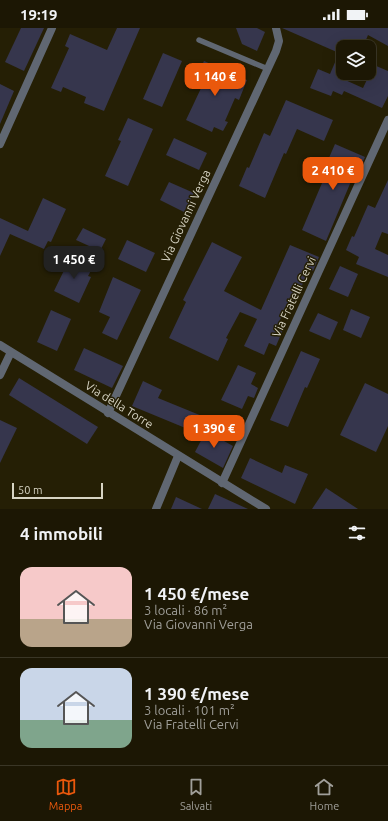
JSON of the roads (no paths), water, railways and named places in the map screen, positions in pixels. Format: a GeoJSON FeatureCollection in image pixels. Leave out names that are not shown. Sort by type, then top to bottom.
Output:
{"type":"FeatureCollection","features":[{"type":"Feature","properties":{"kind":"street"},"geometry":{"type":"LineString","coordinates":[[0,144],[52,28]]}},
{"type":"Feature","properties":{"kind":"street","name":"Via Giovanni Verga"},"geometry":{"type":"LineString","coordinates":[[108,413],[268,69],[278,46],[276,28]]}},
{"type":"Feature","properties":{"kind":"street","name":"Via Fratelli Cervi"},"geometry":{"type":"LineString","coordinates":[[222,483],[388,120]]}},
{"type":"Feature","properties":{"kind":"street","name":"Via della Torre"},"geometry":{"type":"LineString","coordinates":[[0,345],[108,413],[266,509]]}},
{"type":"Feature","properties":{"kind":"street"},"geometry":{"type":"LineString","coordinates":[[0,375],[11,352]]}},
{"type":"Feature","properties":{"kind":"street"},"geometry":{"type":"LineString","coordinates":[[156,509],[178,456]]}},
{"type":"Feature","properties":{"kind":"lane"},"geometry":{"type":"LineString","coordinates":[[199,40],[268,69]]}}]}
